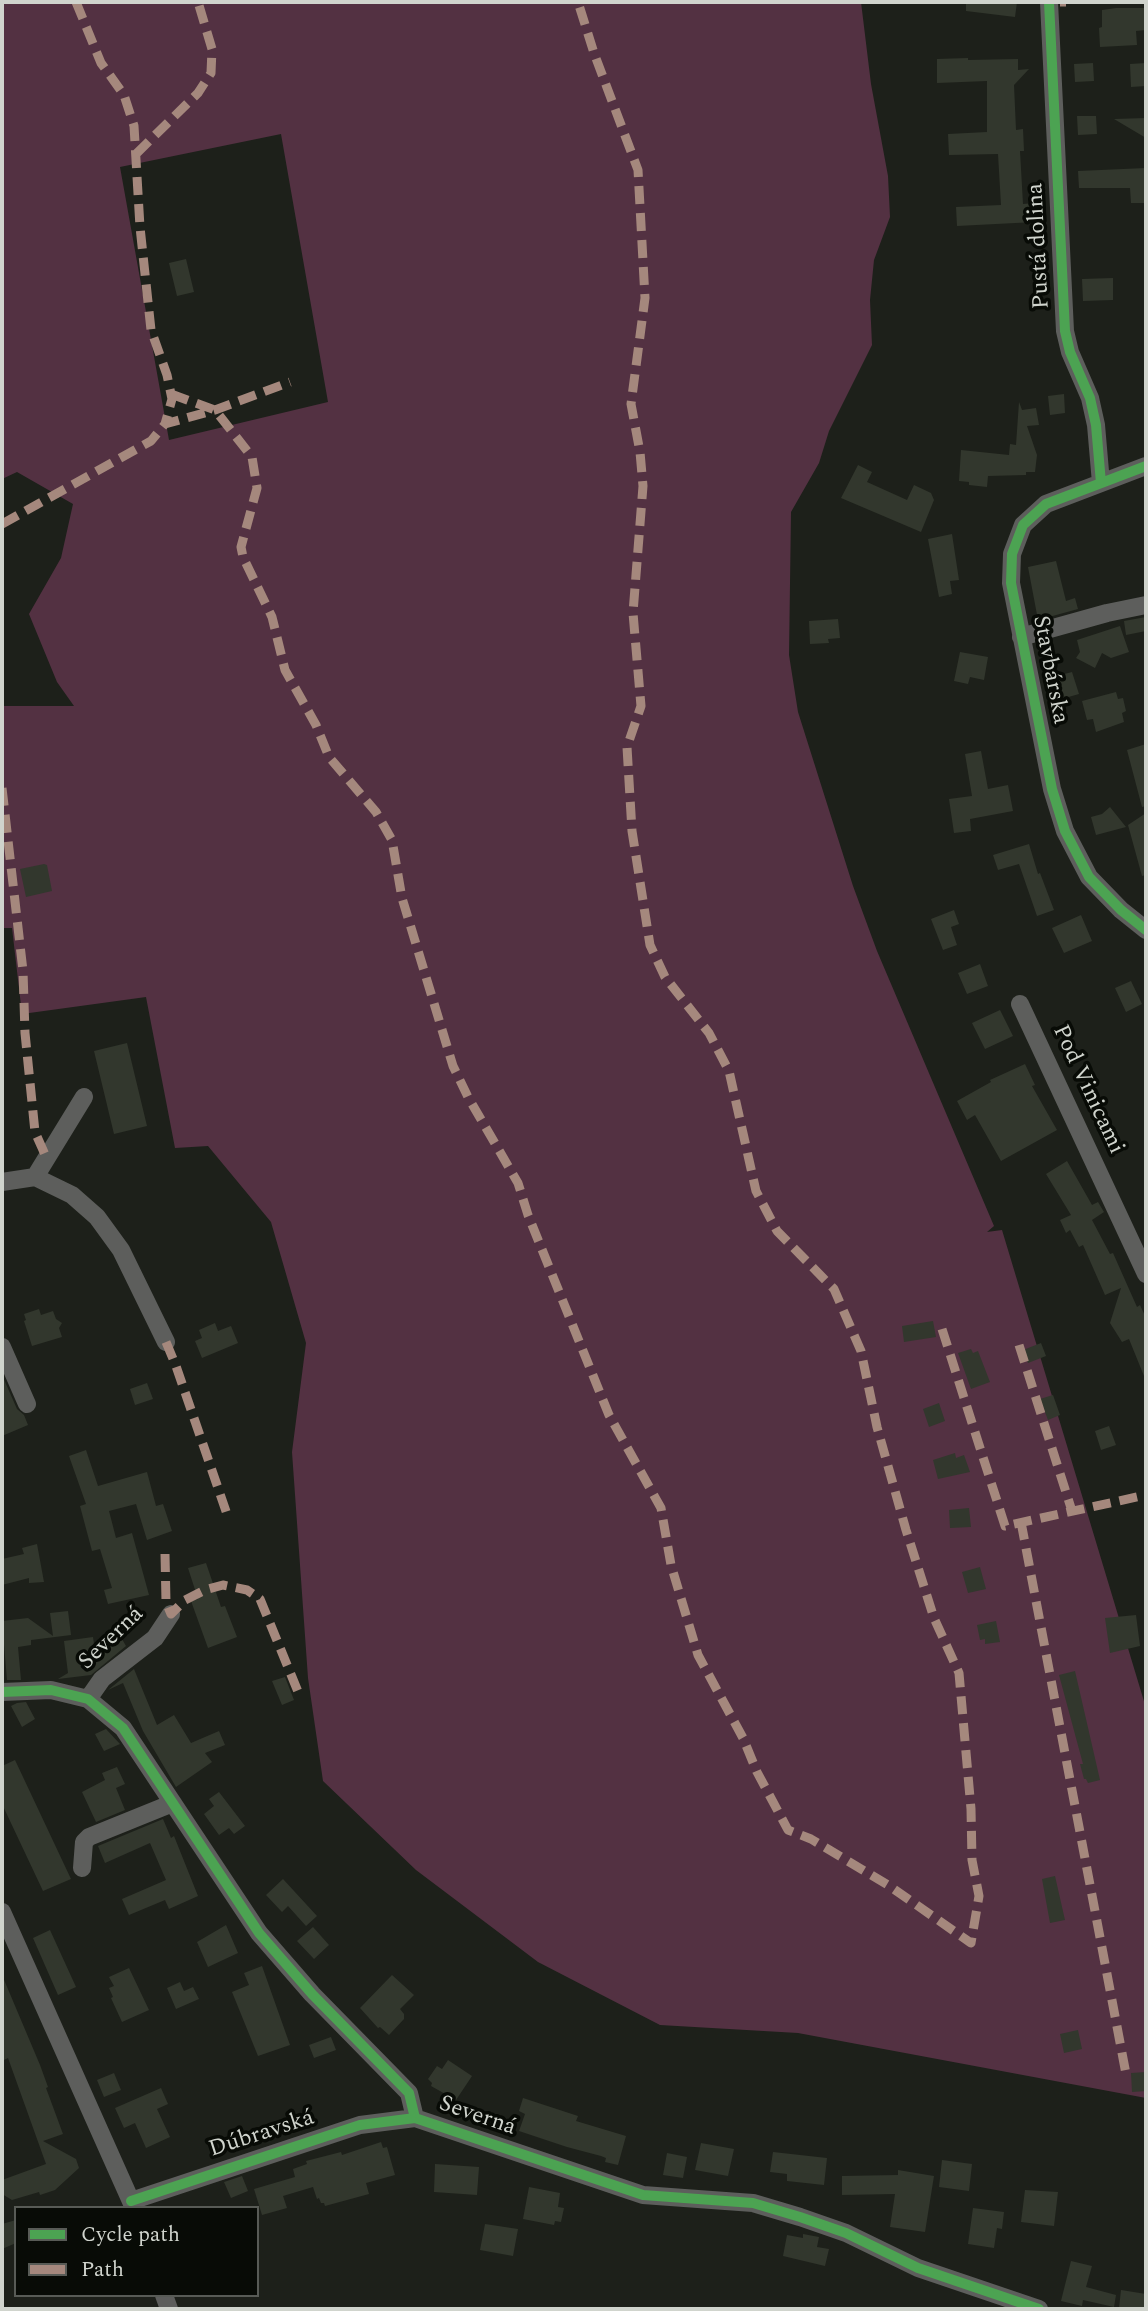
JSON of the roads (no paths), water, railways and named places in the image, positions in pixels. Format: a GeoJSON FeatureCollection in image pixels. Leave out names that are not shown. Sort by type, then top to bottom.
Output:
{"type":"FeatureCollection","features":[{"type":"Feature","properties":{"kind":"street","name":"Pustá dolina"},"geometry":{"type":"LineString","coordinates":[[1049,2],[1065,331],[1070,352],[1090,397],[1096,425],[1101,483]]}},
{"type":"Feature","properties":{"kind":"street","name":"Stavbárska"},"geometry":{"type":"LineString","coordinates":[[1146,466],[1046,504],[1023,525],[1012,554],[1011,583],[1052,789],[1065,831],[1089,877],[1121,910],[1146,929]]}},
{"type":"Feature","properties":{"kind":"street","name":"Stavbárska"},"geometry":{"type":"LineString","coordinates":[[1021,637],[1146,605]]}},
{"type":"Feature","properties":{"kind":"street","name":"Pod Vinicami"},"geometry":{"type":"LineString","coordinates":[[1020,1004],[1146,1274]]}},
{"type":"Feature","properties":{"kind":"street"},"geometry":{"type":"LineString","coordinates":[[35,1177],[84,1097]]}},
{"type":"Feature","properties":{"kind":"street"},"geometry":{"type":"LineString","coordinates":[[2,1182],[35,1177],[72,1195],[97,1217],[121,1250],[166,1342]]}},
{"type":"Feature","properties":{"kind":"street"},"geometry":{"type":"LineString","coordinates":[[2,1347],[27,1404]]}},
{"type":"Feature","properties":{"kind":"street","name":"Severná"},"geometry":{"type":"LineString","coordinates":[[88,1699],[102,1679],[155,1638],[171,1614]]}},
{"type":"Feature","properties":{"kind":"street","name":"Severná"},"geometry":{"type":"LineString","coordinates":[[2,1692],[51,1690],[88,1699],[123,1728],[259,1933],[312,1994],[409,2093],[415,2118],[643,2195],[753,2203],[800,2217],[846,2233],[918,2267],[1039,2309]]}},
{"type":"Feature","properties":{"kind":"street"},"geometry":{"type":"LineString","coordinates":[[82,1868],[84,1842],[89,1837],[173,1803]]}},
{"type":"Feature","properties":{"kind":"street","name":"Dúbravská"},"geometry":{"type":"LineString","coordinates":[[2,1912],[133,2204],[360,2124],[415,2118]]}}]}
